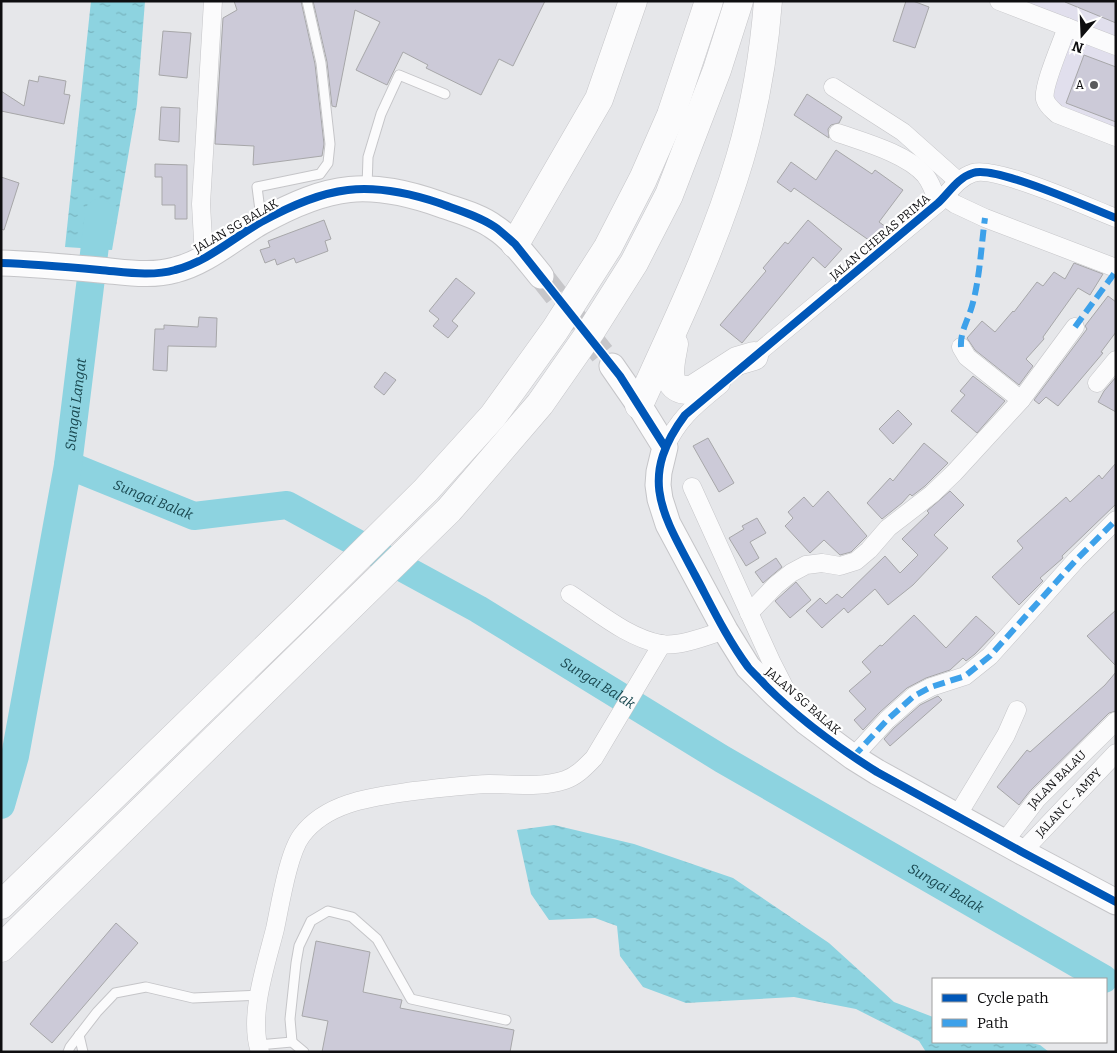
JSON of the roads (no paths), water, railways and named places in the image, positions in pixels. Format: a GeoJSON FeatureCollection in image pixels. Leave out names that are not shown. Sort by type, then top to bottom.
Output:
{"type":"FeatureCollection","features":[{"type":"Feature","properties":{"kind":"highway"},"geometry":{"type":"LineString","coordinates":[[515,244],[599,99],[633,1]]}},
{"type":"Feature","properties":{"kind":"highway"},"geometry":{"type":"LineString","coordinates":[[1,905],[302,614],[426,490],[493,416],[555,330],[608,247],[643,180],[670,115],[709,1]]}},
{"type":"Feature","properties":{"kind":"highway"},"geometry":{"type":"LineString","coordinates":[[1,948],[448,510],[540,404],[591,331],[634,263],[669,195],[717,70],[740,1]]}},
{"type":"Feature","properties":{"kind":"highway"},"geometry":{"type":"LineString","coordinates":[[639,404],[720,218],[740,158],[756,93],[766,34],[768,1]]}},
{"type":"Feature","properties":{"kind":"highway"},"geometry":{"type":"LineString","coordinates":[[678,318],[669,373],[671,381],[676,386],[684,390],[692,390],[737,361],[754,356]]}},
{"type":"Feature","properties":{"kind":"street"},"geometry":{"type":"LineString","coordinates":[[204,258],[201,204],[214,1]]}},
{"type":"Feature","properties":{"kind":"street"},"geometry":{"type":"LineString","coordinates":[[999,1],[1116,46]]}},
{"type":"Feature","properties":{"kind":"street"},"geometry":{"type":"LineString","coordinates":[[1067,28],[1046,88],[1045,99],[1050,108],[1057,114],[1116,137]]}},
{"type":"Feature","properties":{"kind":"street"},"geometry":{"type":"LineString","coordinates":[[833,88],[903,132],[958,182]]}},
{"type":"Feature","properties":{"kind":"street"},"geometry":{"type":"LineString","coordinates":[[838,133],[881,149],[913,164],[924,175],[942,200],[1116,268]]}},
{"type":"Feature","properties":{"kind":"street","name":"JALAN CHERAS PRIMA"},"geometry":{"type":"LineString","coordinates":[[665,447],[672,432],[685,415],[942,200],[958,182],[974,172],[996,173],[1019,180],[1116,218]]}},
{"type":"Feature","properties":{"kind":"street","name":"JALAN SG BALAK"},"geometry":{"type":"LineString","coordinates":[[1,263],[138,273],[174,271],[204,258],[261,222],[311,199],[345,190],[366,188],[417,196],[473,216],[495,227],[515,244],[541,276]]}},
{"type":"Feature","properties":{"kind":"street"},"geometry":{"type":"LineString","coordinates":[[749,613],[790,573],[806,565],[822,563],[840,566],[856,561],[869,550],[888,528],[932,494],[954,473],[1021,400],[1075,327]]}},
{"type":"Feature","properties":{"kind":"street"},"geometry":{"type":"LineString","coordinates":[[961,347],[967,357],[1021,400]]}},
{"type":"Feature","properties":{"kind":"street"},"geometry":{"type":"LineString","coordinates":[[1097,383],[1116,360]]}},
{"type":"Feature","properties":{"kind":"street"},"geometry":{"type":"LineString","coordinates":[[612,366],[639,404],[665,447]]}},
{"type":"Feature","properties":{"kind":"street"},"geometry":{"type":"LineString","coordinates":[[639,404],[652,415],[662,418],[685,415]]}},
{"type":"Feature","properties":{"kind":"street","name":"JALAN SG BALAK"},"geometry":{"type":"LineString","coordinates":[[665,447],[658,485],[660,499],[668,524],[725,630],[748,667],[799,716],[853,757],[1013,847],[1116,902]]}},
{"type":"Feature","properties":{"kind":"street"},"geometry":{"type":"LineString","coordinates":[[692,487],[749,613],[799,716]]}},
{"type":"Feature","properties":{"kind":"street"},"geometry":{"type":"LineString","coordinates":[[853,757],[887,720],[914,696],[931,687],[965,676],[990,656],[1076,560],[1116,520]]}},
{"type":"Feature","properties":{"kind":"street"},"geometry":{"type":"LineString","coordinates":[[570,594],[630,633],[662,644],[691,642],[725,630]]}},
{"type":"Feature","properties":{"kind":"street"},"geometry":{"type":"LineString","coordinates":[[259,1048],[257,1020],[260,995],[289,865],[300,837],[317,819],[346,804],[377,796],[463,785],[542,784],[564,780],[581,772],[594,758],[662,644]]}},
{"type":"Feature","properties":{"kind":"street"},"geometry":{"type":"LineString","coordinates":[[957,816],[1006,735],[1017,710]]}},
{"type":"Feature","properties":{"kind":"street","name":"JALAN BALAU"},"geometry":{"type":"LineString","coordinates":[[1013,847],[1037,799],[1116,721]]}},
{"type":"Feature","properties":{"kind":"street","name":"JALAN C - AMPY"},"geometry":{"type":"LineString","coordinates":[[1013,847],[1116,753]]}},
{"type":"Feature","properties":{"kind":"lane"},"geometry":{"type":"LineString","coordinates":[[261,222],[257,187],[320,174],[328,163],[330,144],[321,63],[307,1]]}},
{"type":"Feature","properties":{"kind":"lane"},"geometry":{"type":"LineString","coordinates":[[366,188],[368,157],[381,114],[399,75],[445,94]]}},
{"type":"Feature","properties":{"kind":"lane"},"geometry":{"type":"LineString","coordinates":[[304,1052],[292,1042],[290,1019],[296,963],[299,946],[311,921],[328,911],[352,917],[377,939],[411,999],[506,1020]]}},
{"type":"Feature","properties":{"kind":"lane"},"geometry":{"type":"LineString","coordinates":[[68,1052],[97,1012],[115,993],[146,987],[193,998],[260,995]]}},
{"type":"Feature","properties":{"kind":"lane"},"geometry":{"type":"LineString","coordinates":[[79,1035],[83,1052]]}},
{"type":"Feature","properties":{"kind":"lane"},"geometry":{"type":"LineString","coordinates":[[259,1048],[292,1042]]}},
{"type":"Feature","properties":{"kind":"water"},"geometry":{"type":"Polygon","coordinates":[[[91,1],[145,1],[137,104],[112,250],[65,247],[91,1]]]}},
{"type":"Feature","properties":{"kind":"water"},"geometry":{"type":"Polygon","coordinates":[[[554,825],[634,844],[733,878],[829,943],[894,1002],[932,1017],[932,1043],[1032,1043],[1040,1045],[1049,1052],[926,1052],[919,1041],[856,1009],[794,997],[686,1003],[643,987],[620,956],[617,926],[595,918],[549,920],[531,894],[517,830],[554,825]]]}},
{"type":"Feature","properties":{"kind":"waterway","name":"Sungai Langat"},"geometry":{"type":"LineString","coordinates":[[1,805],[15,756],[68,465],[99,213]]}},
{"type":"Feature","properties":{"kind":"waterway","name":"Sungai Balak"},"geometry":{"type":"LineString","coordinates":[[68,465],[194,516],[287,505],[478,609],[722,759],[1102,978]]}},
{"type":"Feature","properties":{"kind":"tunnel"},"geometry":{"type":"LineString","coordinates":[[541,276],[612,366]]}},
{"type":"Feature","properties":{"kind":"place","name":"A"},"geometry":{"type":"Point","coordinates":[1094,85]}}]}
